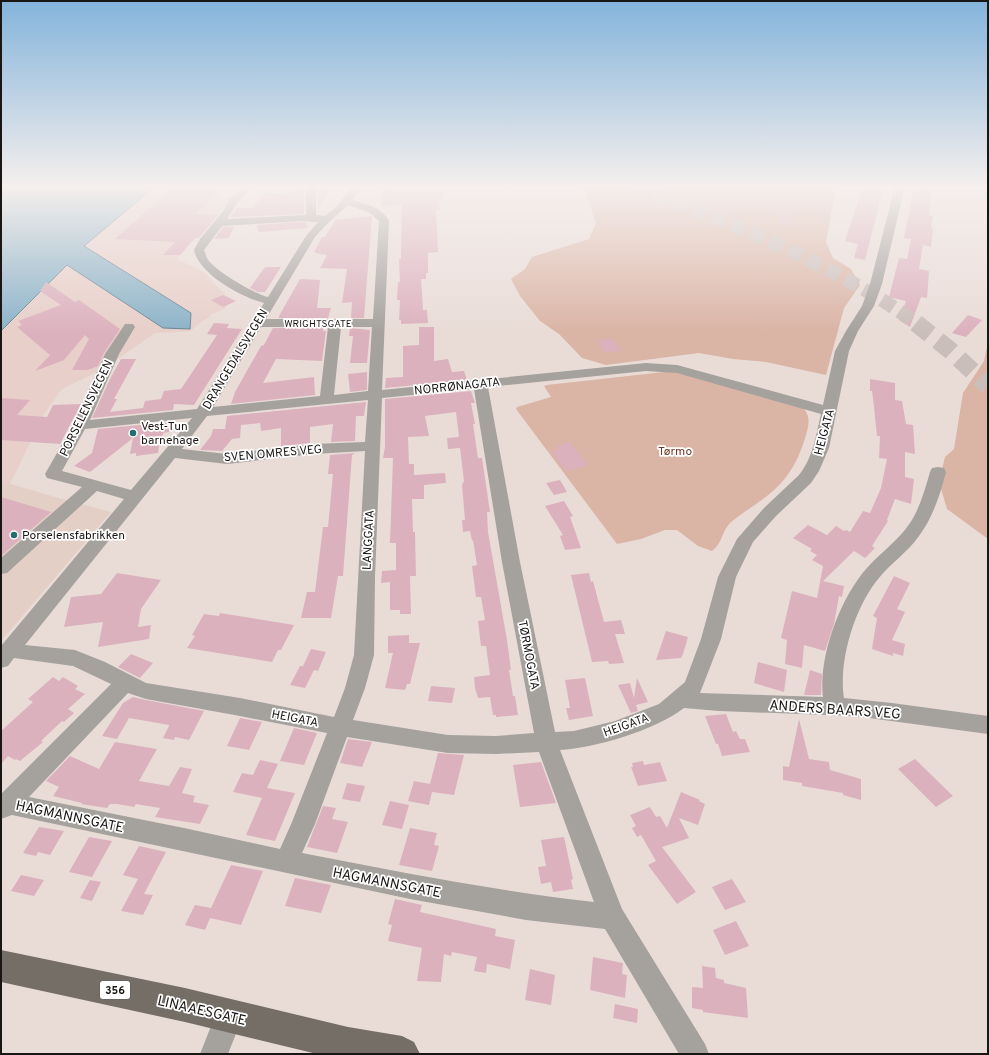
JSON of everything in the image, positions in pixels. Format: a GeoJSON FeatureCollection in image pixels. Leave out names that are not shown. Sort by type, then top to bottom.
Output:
{"type":"FeatureCollection","features":[{"type":"Feature","properties":{"kind":"main road","name":"LINAAESGATE"},"geometry":{"type":"LineString","coordinates":[[1,966],[229,1016],[348,1044],[402,1054]]}},
{"type":"Feature","properties":{"kind":"street"},"geometry":{"type":"LineString","coordinates":[[210,235],[199,250],[201,258],[206,265],[244,291],[263,300],[270,301]]}},
{"type":"Feature","properties":{"kind":"street","name":"DRANGEDALSVEGEN"},"geometry":{"type":"LineString","coordinates":[[5,655],[173,453],[204,412],[270,301],[312,235]]}},
{"type":"Feature","properties":{"kind":"street","name":"LANGGATA"},"geometry":{"type":"LineString","coordinates":[[286,862],[303,824],[355,688],[364,655],[366,577],[374,446],[383,235]]}},
{"type":"Feature","properties":{"kind":"street","name":"HEIGATA"},"geometry":{"type":"LineString","coordinates":[[5,655],[75,658],[98,668],[125,683],[146,691],[448,744],[496,745],[574,740],[617,730],[666,710],[693,687],[711,640],[727,577],[746,540],[762,519],[798,486],[811,471],[821,448],[830,412],[842,350],[868,306],[876,284],[888,235]]}},
{"type":"Feature","properties":{"kind":"street","name":"WRIGHTSGATE"},"geometry":{"type":"LineString","coordinates":[[257,323],[379,323]]}},
{"type":"Feature","properties":{"kind":"street"},"geometry":{"type":"LineString","coordinates":[[327,400],[329,365],[335,323]]}},
{"type":"Feature","properties":{"kind":"street","name":"PORSELENSVEGEN"},"geometry":{"type":"LineString","coordinates":[[129,327],[112,354],[80,425],[53,474],[136,497]]}},
{"type":"Feature","properties":{"kind":"street","name":"NORRØNAGATA"},"geometry":{"type":"LineString","coordinates":[[80,425],[646,367],[677,369],[830,412]]}},
{"type":"Feature","properties":{"kind":"street","name":"TØRMOGATA"},"geometry":{"type":"LineString","coordinates":[[481,384],[481,394],[498,476],[511,562],[546,742],[612,917]]}},
{"type":"Feature","properties":{"kind":"street","name":"SVEN OMRES VEG"},"geometry":{"type":"LineString","coordinates":[[173,453],[227,459],[313,449],[374,446]]}},
{"type":"Feature","properties":{"kind":"street"},"geometry":{"type":"LineString","coordinates":[[835,706],[832,674],[845,622],[852,605],[867,579],[912,533],[930,502],[938,472]]}},
{"type":"Feature","properties":{"kind":"street"},"geometry":{"type":"LineString","coordinates":[[1,568],[94,485]]}},
{"type":"Feature","properties":{"kind":"street","name":"HAGMANNSGATE"},"geometry":{"type":"LineString","coordinates":[[4,806],[125,683]]}},
{"type":"Feature","properties":{"kind":"street","name":"ANDERS BAARS VEG"},"geometry":{"type":"LineString","coordinates":[[680,699],[710,703],[835,706],[914,714],[988,725]]}},
{"type":"Feature","properties":{"kind":"street","name":"HAGMANNSGATE"},"geometry":{"type":"LineString","coordinates":[[4,806],[184,839],[286,862],[410,887],[526,907],[612,917]]}},
{"type":"Feature","properties":{"kind":"street"},"geometry":{"type":"LineString","coordinates":[[612,917],[695,1054]]}},
{"type":"Feature","properties":{"kind":"street"},"geometry":{"type":"LineString","coordinates":[[214,1054],[229,1016]]}},
{"type":"Feature","properties":{"kind":"shaded area"},"geometry":{"type":"Polygon","coordinates":[[[97,235],[198,235],[177,259],[205,273],[231,301],[224,309],[210,315],[211,316],[198,324],[191,331],[155,333],[103,369],[62,389],[44,414],[10,484],[1,481],[1,331],[67,264],[70,267],[86,247],[84,246],[97,235]]]}},
{"type":"Feature","properties":{"kind":"shaded area"},"geometry":{"type":"Polygon","coordinates":[[[1,481],[111,512],[1,641],[1,481]]]}},
{"type":"Feature","properties":{"kind":"green space"},"geometry":{"type":"Polygon","coordinates":[[[591,235],[827,235],[826,242],[833,258],[851,269],[860,285],[844,308],[826,375],[766,362],[733,359],[699,353],[606,365],[582,358],[559,334],[540,321],[520,296],[511,279],[525,269],[532,257],[589,239],[591,235]]]}},
{"type":"Feature","properties":{"kind":"green space"},"geometry":{"type":"Polygon","coordinates":[[[988,343],[988,539],[947,509],[939,482],[945,457],[954,449],[963,393],[984,361],[988,343]]]}},
{"type":"Feature","properties":{"kind":"green space","name":"Tørmo"},"geometry":{"type":"Polygon","coordinates":[[[673,371],[802,407],[807,413],[808,417],[808,428],[804,443],[790,472],[769,494],[727,526],[718,545],[712,551],[698,546],[677,530],[665,530],[641,539],[617,544],[516,409],[517,407],[551,397],[544,386],[547,385],[673,371]]]}},
{"type":"Feature","properties":{"kind":"water"},"geometry":{"type":"Polygon","coordinates":[[[1,235],[97,235],[84,246],[191,313],[190,329],[163,328],[67,265],[1,331],[1,235]]]}},
{"type":"Feature","properties":{"kind":"building"},"geometry":{"type":"Polygon","coordinates":[[[119,235],[201,235],[199,238],[195,238],[180,255],[163,255],[175,242],[115,239],[119,235]]]}},
{"type":"Feature","properties":{"kind":"building"},"geometry":{"type":"Polygon","coordinates":[[[217,235],[230,235],[229,238],[214,239],[217,235]]]}},
{"type":"Feature","properties":{"kind":"building"},"geometry":{"type":"Polygon","coordinates":[[[326,235],[370,235],[364,318],[351,318],[352,302],[342,303],[347,269],[320,268],[327,255],[314,252],[322,237],[325,237],[326,235]]]}},
{"type":"Feature","properties":{"kind":"building"},"geometry":{"type":"Polygon","coordinates":[[[401,235],[437,235],[438,252],[428,253],[428,273],[426,273],[426,279],[421,279],[423,310],[427,310],[428,323],[401,324],[401,320],[399,320],[400,300],[397,300],[398,282],[400,282],[399,259],[401,259],[401,235]]]}},
{"type":"Feature","properties":{"kind":"building"},"geometry":{"type":"Polygon","coordinates":[[[847,235],[871,235],[865,260],[854,258],[858,244],[845,241],[847,235]]]}},
{"type":"Feature","properties":{"kind":"building"},"geometry":{"type":"Polygon","coordinates":[[[905,235],[932,235],[931,247],[923,245],[919,269],[929,271],[927,298],[921,297],[910,327],[899,320],[906,301],[889,297],[899,258],[907,259],[911,239],[904,238],[905,235]]]}},
{"type":"Feature","properties":{"kind":"building"},"geometry":{"type":"Polygon","coordinates":[[[281,267],[265,292],[258,292],[250,288],[264,268],[281,267]]]}},
{"type":"Feature","properties":{"kind":"building"},"geometry":{"type":"Polygon","coordinates":[[[300,279],[320,280],[317,308],[331,308],[328,318],[279,318],[300,279]]]}},
{"type":"Feature","properties":{"kind":"building"},"geometry":{"type":"Polygon","coordinates":[[[46,282],[75,302],[79,300],[120,329],[104,353],[98,366],[88,370],[72,370],[89,339],[85,335],[64,360],[35,371],[50,355],[17,327],[22,325],[18,321],[61,305],[40,291],[46,282]]]}},
{"type":"Feature","properties":{"kind":"building"},"geometry":{"type":"Polygon","coordinates":[[[223,295],[236,301],[223,307],[211,300],[223,295]]]}},
{"type":"Feature","properties":{"kind":"building"},"geometry":{"type":"Polygon","coordinates":[[[968,315],[982,320],[966,337],[952,333],[968,315]]]}},
{"type":"Feature","properties":{"kind":"building"},"geometry":{"type":"Polygon","coordinates":[[[214,323],[229,324],[227,328],[242,329],[194,405],[174,404],[173,410],[92,418],[121,359],[136,359],[114,399],[117,399],[110,412],[143,408],[145,401],[161,399],[164,391],[181,389],[217,335],[207,334],[214,323]]]}},
{"type":"Feature","properties":{"kind":"building"},"geometry":{"type":"Polygon","coordinates":[[[419,327],[434,327],[434,361],[448,359],[452,372],[464,371],[467,380],[385,388],[386,378],[403,377],[403,346],[419,345],[419,327]]]}},
{"type":"Feature","properties":{"kind":"building"},"geometry":{"type":"Polygon","coordinates":[[[273,328],[324,328],[323,331],[326,331],[322,361],[276,359],[263,383],[314,377],[315,395],[231,404],[235,392],[273,328]]]}},
{"type":"Feature","properties":{"kind":"building"},"geometry":{"type":"Polygon","coordinates":[[[350,328],[370,330],[367,363],[350,363],[353,336],[349,336],[350,328]]]}},
{"type":"Feature","properties":{"kind":"building"},"geometry":{"type":"Polygon","coordinates":[[[612,339],[621,351],[604,352],[598,340],[612,339]]]}},
{"type":"Feature","properties":{"kind":"building"},"geometry":{"type":"Polygon","coordinates":[[[367,372],[367,390],[350,392],[348,374],[367,372]]]}},
{"type":"Feature","properties":{"kind":"building"},"geometry":{"type":"Polygon","coordinates":[[[870,379],[895,383],[895,400],[902,401],[906,424],[913,425],[915,454],[905,452],[905,477],[914,479],[911,504],[895,499],[887,520],[888,521],[872,546],[875,548],[865,558],[854,551],[823,581],[844,586],[842,597],[839,596],[834,624],[825,651],[804,645],[802,668],[785,664],[787,640],[781,638],[792,591],[817,598],[823,566],[812,560],[817,555],[810,551],[812,549],[793,538],[808,525],[827,535],[836,526],[844,531],[846,530],[850,532],[863,511],[870,513],[881,488],[887,459],[879,458],[880,436],[877,436],[872,391],[870,391],[870,379]]]}},
{"type":"Feature","properties":{"kind":"building"},"geometry":{"type":"Polygon","coordinates":[[[471,391],[475,403],[471,403],[475,424],[473,424],[478,458],[482,458],[490,512],[487,512],[488,532],[507,640],[511,670],[509,670],[513,696],[515,696],[518,715],[496,717],[496,715],[493,715],[490,697],[478,698],[475,688],[474,677],[490,675],[486,646],[481,646],[478,621],[485,620],[481,597],[476,597],[472,566],[477,565],[473,540],[472,541],[470,531],[463,532],[462,520],[465,520],[462,485],[464,481],[460,448],[448,449],[447,438],[459,437],[456,412],[425,416],[429,436],[408,437],[409,464],[414,464],[414,475],[445,473],[446,483],[424,485],[424,499],[412,499],[413,532],[415,532],[416,576],[410,576],[411,614],[400,614],[400,610],[390,610],[390,582],[381,583],[382,571],[396,570],[396,543],[390,543],[393,458],[383,458],[385,447],[385,399],[471,391]]]}},
{"type":"Feature","properties":{"kind":"building"},"geometry":{"type":"Polygon","coordinates":[[[1,398],[30,400],[17,415],[47,417],[53,405],[81,404],[60,444],[1,440],[1,398]]]}},
{"type":"Feature","properties":{"kind":"building"},"geometry":{"type":"Polygon","coordinates":[[[366,402],[364,416],[356,416],[355,441],[331,442],[333,424],[310,427],[310,443],[281,446],[281,428],[261,431],[260,423],[241,425],[240,438],[232,439],[222,451],[200,450],[211,436],[213,429],[225,429],[227,416],[366,402]]]}},
{"type":"Feature","properties":{"kind":"building"},"geometry":{"type":"Polygon","coordinates":[[[171,422],[169,432],[163,433],[161,446],[159,446],[158,453],[136,456],[136,453],[130,454],[133,438],[90,472],[74,466],[92,453],[98,429],[171,422]]]}},
{"type":"Feature","properties":{"kind":"building"},"geometry":{"type":"Polygon","coordinates":[[[570,442],[587,466],[566,471],[551,451],[559,449],[556,446],[570,442]]]}},
{"type":"Feature","properties":{"kind":"building"},"geometry":{"type":"Polygon","coordinates":[[[355,453],[352,455],[343,576],[338,576],[331,618],[301,618],[307,592],[315,592],[323,527],[328,527],[333,474],[328,474],[330,455],[355,453]]]}},
{"type":"Feature","properties":{"kind":"building"},"geometry":{"type":"Polygon","coordinates":[[[560,480],[567,492],[554,495],[546,483],[560,480]]]}},
{"type":"Feature","properties":{"kind":"building","name":"Porselensfabrikken"},"geometry":{"type":"Polygon","coordinates":[[[1,497],[51,512],[1,556],[1,497]]]}},
{"type":"Feature","properties":{"kind":"building"},"geometry":{"type":"Polygon","coordinates":[[[564,501],[573,516],[570,517],[581,548],[565,550],[560,536],[563,535],[545,506],[564,501]]]}},
{"type":"Feature","properties":{"kind":"building"},"geometry":{"type":"Polygon","coordinates":[[[117,573],[161,580],[141,609],[138,627],[151,625],[149,639],[98,647],[103,622],[64,627],[71,597],[101,594],[117,573]]]}},
{"type":"Feature","properties":{"kind":"building"},"geometry":{"type":"Polygon","coordinates":[[[589,573],[591,582],[593,581],[604,622],[621,620],[625,634],[615,634],[624,663],[609,664],[608,661],[592,662],[571,575],[589,573]]]}},
{"type":"Feature","properties":{"kind":"building"},"geometry":{"type":"Polygon","coordinates":[[[894,576],[910,583],[897,609],[905,612],[892,640],[905,644],[903,656],[893,653],[893,656],[872,649],[877,618],[873,616],[894,576]]]}},
{"type":"Feature","properties":{"kind":"building"},"geometry":{"type":"Polygon","coordinates":[[[220,613],[294,625],[281,650],[278,650],[272,662],[187,648],[195,636],[192,635],[204,614],[219,616],[220,613]]]}},
{"type":"Feature","properties":{"kind":"building"},"geometry":{"type":"Polygon","coordinates":[[[666,631],[688,637],[681,658],[656,660],[666,631]]]}},
{"type":"Feature","properties":{"kind":"building"},"geometry":{"type":"Polygon","coordinates":[[[409,635],[409,643],[420,643],[410,684],[407,684],[405,690],[385,688],[393,653],[388,653],[388,636],[409,635]]]}},
{"type":"Feature","properties":{"kind":"building"},"geometry":{"type":"Polygon","coordinates":[[[311,649],[326,652],[318,671],[314,670],[305,688],[290,685],[300,666],[303,666],[311,649]]]}},
{"type":"Feature","properties":{"kind":"building"},"geometry":{"type":"Polygon","coordinates":[[[131,654],[153,663],[140,678],[118,667],[131,654]]]}},
{"type":"Feature","properties":{"kind":"building"},"geometry":{"type":"Polygon","coordinates":[[[758,662],[787,670],[784,692],[754,683],[758,662]]]}},
{"type":"Feature","properties":{"kind":"building"},"geometry":{"type":"Polygon","coordinates":[[[810,670],[822,674],[821,695],[804,695],[810,670]]]}},
{"type":"Feature","properties":{"kind":"building"},"geometry":{"type":"Polygon","coordinates":[[[53,677],[59,681],[63,677],[78,686],[75,689],[85,694],[68,709],[74,713],[64,722],[62,721],[41,741],[43,742],[20,761],[8,756],[1,764],[1,731],[33,702],[28,699],[53,677]]]}},
{"type":"Feature","properties":{"kind":"building"},"geometry":{"type":"Polygon","coordinates":[[[585,678],[593,716],[569,720],[566,708],[570,708],[565,680],[585,678]]]}},
{"type":"Feature","properties":{"kind":"building"},"geometry":{"type":"Polygon","coordinates":[[[637,678],[648,702],[636,705],[638,711],[631,713],[618,685],[630,683],[634,698],[637,678]]]}},
{"type":"Feature","properties":{"kind":"building"},"geometry":{"type":"Polygon","coordinates":[[[431,686],[455,688],[452,703],[428,701],[431,686]]]}},
{"type":"Feature","properties":{"kind":"building"},"geometry":{"type":"Polygon","coordinates":[[[133,697],[204,711],[189,740],[175,737],[174,740],[163,738],[169,725],[129,718],[117,739],[102,736],[123,703],[133,697]]]}},
{"type":"Feature","properties":{"kind":"building"},"geometry":{"type":"Polygon","coordinates":[[[726,714],[733,732],[736,731],[740,739],[745,739],[750,752],[722,756],[705,716],[726,714]]]}},
{"type":"Feature","properties":{"kind":"building"},"geometry":{"type":"Polygon","coordinates":[[[240,718],[262,722],[249,750],[227,746],[240,718]]]}},
{"type":"Feature","properties":{"kind":"building"},"geometry":{"type":"Polygon","coordinates":[[[799,719],[809,759],[829,762],[830,770],[861,779],[861,800],[843,795],[843,793],[802,786],[802,783],[783,780],[783,766],[789,767],[799,719]]]}},
{"type":"Feature","properties":{"kind":"building"},"geometry":{"type":"Polygon","coordinates":[[[294,728],[317,733],[304,765],[280,761],[294,728]]]}},
{"type":"Feature","properties":{"kind":"building"},"geometry":{"type":"Polygon","coordinates":[[[348,739],[372,742],[362,767],[340,763],[348,739]]]}},
{"type":"Feature","properties":{"kind":"building"},"geometry":{"type":"Polygon","coordinates":[[[115,742],[157,749],[139,781],[169,786],[180,767],[192,769],[182,793],[195,796],[193,802],[209,805],[200,824],[155,817],[160,808],[136,804],[134,807],[110,804],[107,808],[81,804],[82,803],[53,796],[59,787],[46,781],[70,756],[99,769],[115,742]]]}},
{"type":"Feature","properties":{"kind":"building"},"geometry":{"type":"Polygon","coordinates":[[[438,753],[464,755],[454,795],[432,792],[429,805],[408,801],[414,781],[430,784],[438,753]]]}},
{"type":"Feature","properties":{"kind":"building"},"geometry":{"type":"Polygon","coordinates":[[[915,759],[953,796],[936,807],[898,769],[915,759]]]}},
{"type":"Feature","properties":{"kind":"building"},"geometry":{"type":"Polygon","coordinates":[[[260,760],[278,764],[267,788],[295,793],[275,841],[246,835],[262,798],[233,792],[242,773],[253,775],[260,760]]]}},
{"type":"Feature","properties":{"kind":"building"},"geometry":{"type":"Polygon","coordinates":[[[643,761],[644,765],[660,762],[667,781],[638,786],[631,767],[633,767],[632,763],[643,761]]]}},
{"type":"Feature","properties":{"kind":"building"},"geometry":{"type":"Polygon","coordinates":[[[541,762],[556,803],[520,807],[513,765],[541,762]]]}},
{"type":"Feature","properties":{"kind":"building"},"geometry":{"type":"Polygon","coordinates":[[[347,783],[365,786],[360,802],[342,799],[347,783]]]}},
{"type":"Feature","properties":{"kind":"building"},"geometry":{"type":"Polygon","coordinates":[[[681,792],[700,800],[699,801],[705,804],[698,825],[679,818],[689,838],[662,847],[696,892],[677,904],[648,865],[656,861],[641,835],[637,837],[632,828],[636,826],[630,815],[650,807],[656,817],[660,816],[667,828],[681,792]]]}},
{"type":"Feature","properties":{"kind":"building"},"geometry":{"type":"Polygon","coordinates":[[[390,801],[409,805],[402,829],[382,825],[390,801]]]}},
{"type":"Feature","properties":{"kind":"building"},"geometry":{"type":"Polygon","coordinates":[[[323,806],[336,808],[332,819],[348,822],[337,853],[307,847],[323,806]]]}},
{"type":"Feature","properties":{"kind":"building"},"geometry":{"type":"Polygon","coordinates":[[[39,827],[64,831],[50,855],[38,852],[36,856],[23,853],[39,827]]]}},
{"type":"Feature","properties":{"kind":"building"},"geometry":{"type":"Polygon","coordinates":[[[410,828],[437,833],[434,845],[439,846],[432,871],[399,865],[410,828]]]}},
{"type":"Feature","properties":{"kind":"building"},"geometry":{"type":"Polygon","coordinates":[[[89,837],[112,841],[92,877],[69,872],[89,837]]]}},
{"type":"Feature","properties":{"kind":"building"},"geometry":{"type":"Polygon","coordinates":[[[564,837],[573,879],[571,880],[573,889],[553,892],[551,882],[541,884],[538,867],[546,866],[541,840],[564,837]]]}},
{"type":"Feature","properties":{"kind":"building"},"geometry":{"type":"Polygon","coordinates":[[[139,846],[166,852],[144,894],[153,895],[143,915],[121,911],[138,879],[123,875],[139,846]]]}},
{"type":"Feature","properties":{"kind":"building"},"geometry":{"type":"Polygon","coordinates":[[[231,865],[263,871],[241,925],[210,918],[205,930],[185,925],[195,905],[211,908],[231,865]]]}},
{"type":"Feature","properties":{"kind":"building"},"geometry":{"type":"Polygon","coordinates":[[[21,875],[44,880],[34,896],[11,891],[21,875]]]}},
{"type":"Feature","properties":{"kind":"building"},"geometry":{"type":"Polygon","coordinates":[[[295,878],[331,885],[321,913],[285,906],[295,878]]]}},
{"type":"Feature","properties":{"kind":"building"},"geometry":{"type":"Polygon","coordinates":[[[732,879],[746,902],[725,910],[712,887],[732,879]]]}},
{"type":"Feature","properties":{"kind":"building"},"geometry":{"type":"Polygon","coordinates":[[[90,880],[101,882],[92,901],[80,898],[90,880]]]}},
{"type":"Feature","properties":{"kind":"building"},"geometry":{"type":"Polygon","coordinates":[[[395,899],[422,905],[420,912],[496,929],[495,936],[515,940],[510,969],[487,964],[486,973],[474,971],[477,957],[452,952],[451,956],[444,954],[441,982],[417,981],[422,948],[388,941],[392,925],[388,924],[395,899]]]}},
{"type":"Feature","properties":{"kind":"building"},"geometry":{"type":"Polygon","coordinates":[[[736,921],[749,946],[725,955],[713,930],[736,921]]]}},
{"type":"Feature","properties":{"kind":"building"},"geometry":{"type":"Polygon","coordinates":[[[593,957],[623,963],[622,974],[627,975],[625,998],[590,990],[593,957]]]}},
{"type":"Feature","properties":{"kind":"building"},"geometry":{"type":"Polygon","coordinates":[[[702,966],[715,968],[716,978],[724,980],[724,983],[746,988],[748,1018],[703,1012],[703,1010],[692,1008],[692,987],[703,988],[702,966]]]}},
{"type":"Feature","properties":{"kind":"building"},"geometry":{"type":"Polygon","coordinates":[[[530,969],[555,975],[551,1005],[525,1000],[530,969]]]}},
{"type":"Feature","properties":{"kind":"building"},"geometry":{"type":"Polygon","coordinates":[[[615,1004],[638,1009],[637,1023],[613,1018],[615,1004]]]}},
{"type":"Feature","properties":{"kind":"tunnel"},"geometry":{"type":"LineString","coordinates":[[757,235],[820,265],[873,294],[917,324]]}},
{"type":"Feature","properties":{"kind":"tunnel"},"geometry":{"type":"LineString","coordinates":[[916,323],[951,351],[988,386]]}},
{"type":"Feature","properties":{"kind":"place","name":"Vest-Tun barnehage"},"geometry":{"type":"Point","coordinates":[133,433]}},
{"type":"Feature","properties":{"kind":"place","name":"Porselensfabrikken"},"geometry":{"type":"Point","coordinates":[14,535]}}]}
